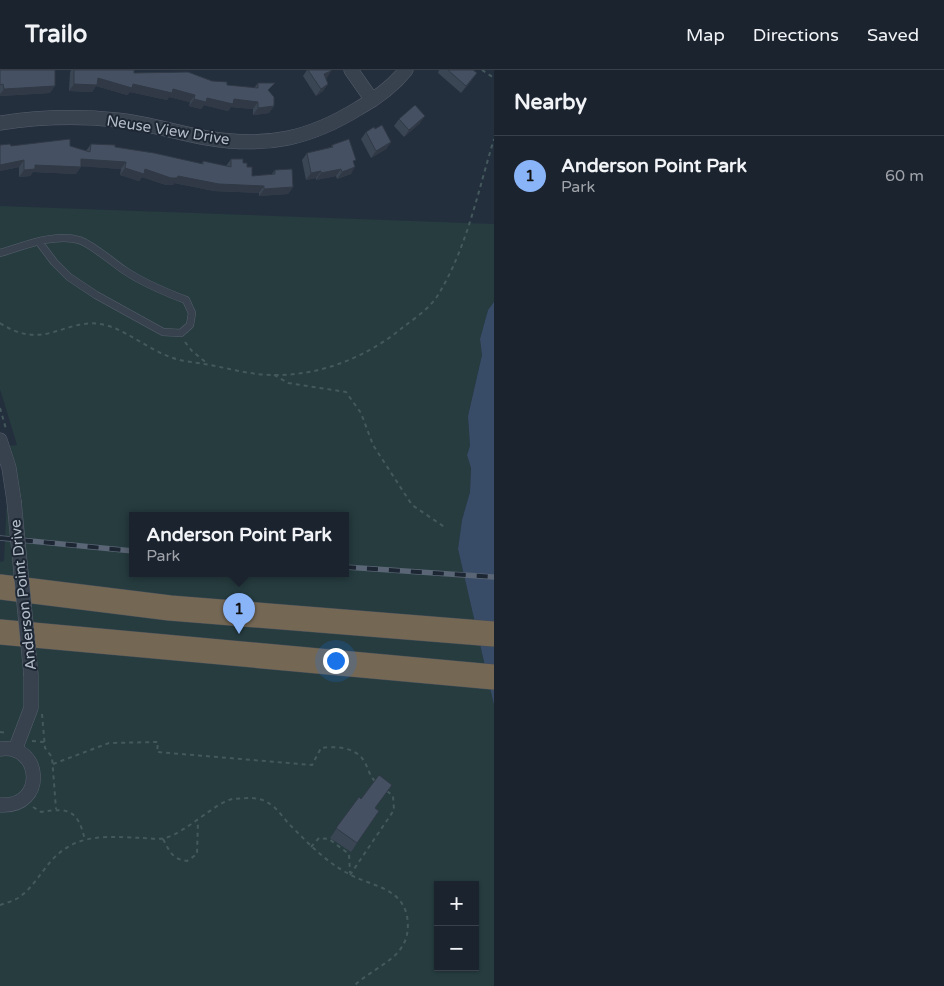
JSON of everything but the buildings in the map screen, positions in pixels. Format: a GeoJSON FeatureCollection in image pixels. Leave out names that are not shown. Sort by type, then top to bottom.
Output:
{"type":"FeatureCollection","features":[{"type":"Feature","properties":{"kind":"highway"},"geometry":{"type":"LineString","coordinates":[[0,587],[170,608],[494,634]]}},
{"type":"Feature","properties":{"kind":"highway"},"geometry":{"type":"LineString","coordinates":[[0,632],[396,670],[494,677]]}},
{"type":"Feature","properties":{"kind":"street"},"geometry":{"type":"LineString","coordinates":[[351,70],[372,100]]}},
{"type":"Feature","properties":{"kind":"street","name":"Neuse View Drive"},"geometry":{"type":"LineString","coordinates":[[0,123],[63,117],[118,120],[206,138],[260,142],[301,135],[331,125],[372,100],[398,80],[406,70]]}},
{"type":"Feature","properties":{"kind":"street","name":"Anderson Point Drive"},"geometry":{"type":"LineString","coordinates":[[0,440],[9,468],[14,501],[31,675],[31,708],[14,750]]}},
{"type":"Feature","properties":{"kind":"street"},"geometry":{"type":"LineString","coordinates":[[0,749],[14,750],[28,759],[34,774],[33,783],[25,798],[17,803],[0,805]]}},
{"type":"Feature","properties":{"kind":"lane"},"geometry":{"type":"LineString","coordinates":[[0,253],[39,242],[60,238],[80,240],[126,272],[164,292],[186,300],[192,312],[190,326],[181,333],[163,332],[96,295],[69,277],[54,262],[39,242]]}},
{"type":"Feature","properties":{"kind":"path"},"geometry":{"type":"LineString","coordinates":[[482,70],[494,78]]}},
{"type":"Feature","properties":{"kind":"path"},"geometry":{"type":"LineString","coordinates":[[0,323],[15,333],[41,336],[84,325],[98,324],[110,327],[159,353],[178,360],[241,372],[274,375],[304,372],[336,365],[363,354],[388,340],[437,297],[465,237],[494,139]]}},
{"type":"Feature","properties":{"kind":"path"},"geometry":{"type":"LineString","coordinates":[[181,333],[192,352],[209,365]]}},
{"type":"Feature","properties":{"kind":"path"},"geometry":{"type":"LineString","coordinates":[[274,375],[288,383],[346,392],[361,413],[373,445],[412,505],[446,528]]}},
{"type":"Feature","properties":{"kind":"path"},"geometry":{"type":"LineString","coordinates":[[0,732],[7,733]]}},
{"type":"Feature","properties":{"kind":"path"},"geometry":{"type":"LineString","coordinates":[[30,740],[44,742],[45,748],[52,757],[56,809]]}},
{"type":"Feature","properties":{"kind":"path"},"geometry":{"type":"LineString","coordinates":[[53,764],[109,744],[158,742],[157,752],[312,765],[320,748],[333,746],[348,749],[364,759],[371,778],[378,784]]}},
{"type":"Feature","properties":{"kind":"path"},"geometry":{"type":"LineString","coordinates":[[350,875],[394,810],[393,796],[386,790]]}},
{"type":"Feature","properties":{"kind":"path"},"geometry":{"type":"LineString","coordinates":[[25,798],[29,805],[41,812],[56,809],[74,813],[81,823],[85,840]]}},
{"type":"Feature","properties":{"kind":"path"},"geometry":{"type":"LineString","coordinates":[[0,905],[17,898],[28,890],[52,860],[68,846],[85,840],[122,837],[163,839],[181,832],[231,799],[258,798],[271,804],[311,847],[327,861],[350,875],[384,888],[400,899],[407,916],[407,934],[398,953],[391,961],[354,986]]}},
{"type":"Feature","properties":{"kind":"path"},"geometry":{"type":"LineString","coordinates":[[163,839],[172,856],[176,859],[187,861],[197,854],[198,821]]}},
{"type":"Feature","properties":{"kind":"path"},"geometry":{"type":"LineString","coordinates":[[311,847],[319,838],[329,839],[349,854],[350,875]]}},
{"type":"Feature","properties":{"kind":"green space"},"geometry":{"type":"Polygon","coordinates":[[[0,206],[494,224],[494,302],[488,310],[480,339],[482,355],[468,416],[470,446],[467,455],[471,468],[470,492],[462,520],[458,549],[494,705],[494,986],[0,986],[0,562],[4,561],[7,497],[0,447],[17,445],[0,389],[0,206]]]}},
{"type":"Feature","properties":{"kind":"water"},"geometry":{"type":"Polygon","coordinates":[[[494,302],[494,705],[458,549],[462,520],[470,492],[471,468],[467,455],[470,446],[468,416],[482,355],[480,339],[488,310],[494,302]]]}},
{"type":"Feature","properties":{"kind":"railway"},"geometry":{"type":"LineString","coordinates":[[0,538],[129,551]]}},
{"type":"Feature","properties":{"kind":"railway"},"geometry":{"type":"LineString","coordinates":[[349,567],[494,577]]}},
{"type":"Feature","properties":{"kind":"place","name":"Anderson Point Park"},"geometry":{"type":"Point","coordinates":[239,634]}}]}
